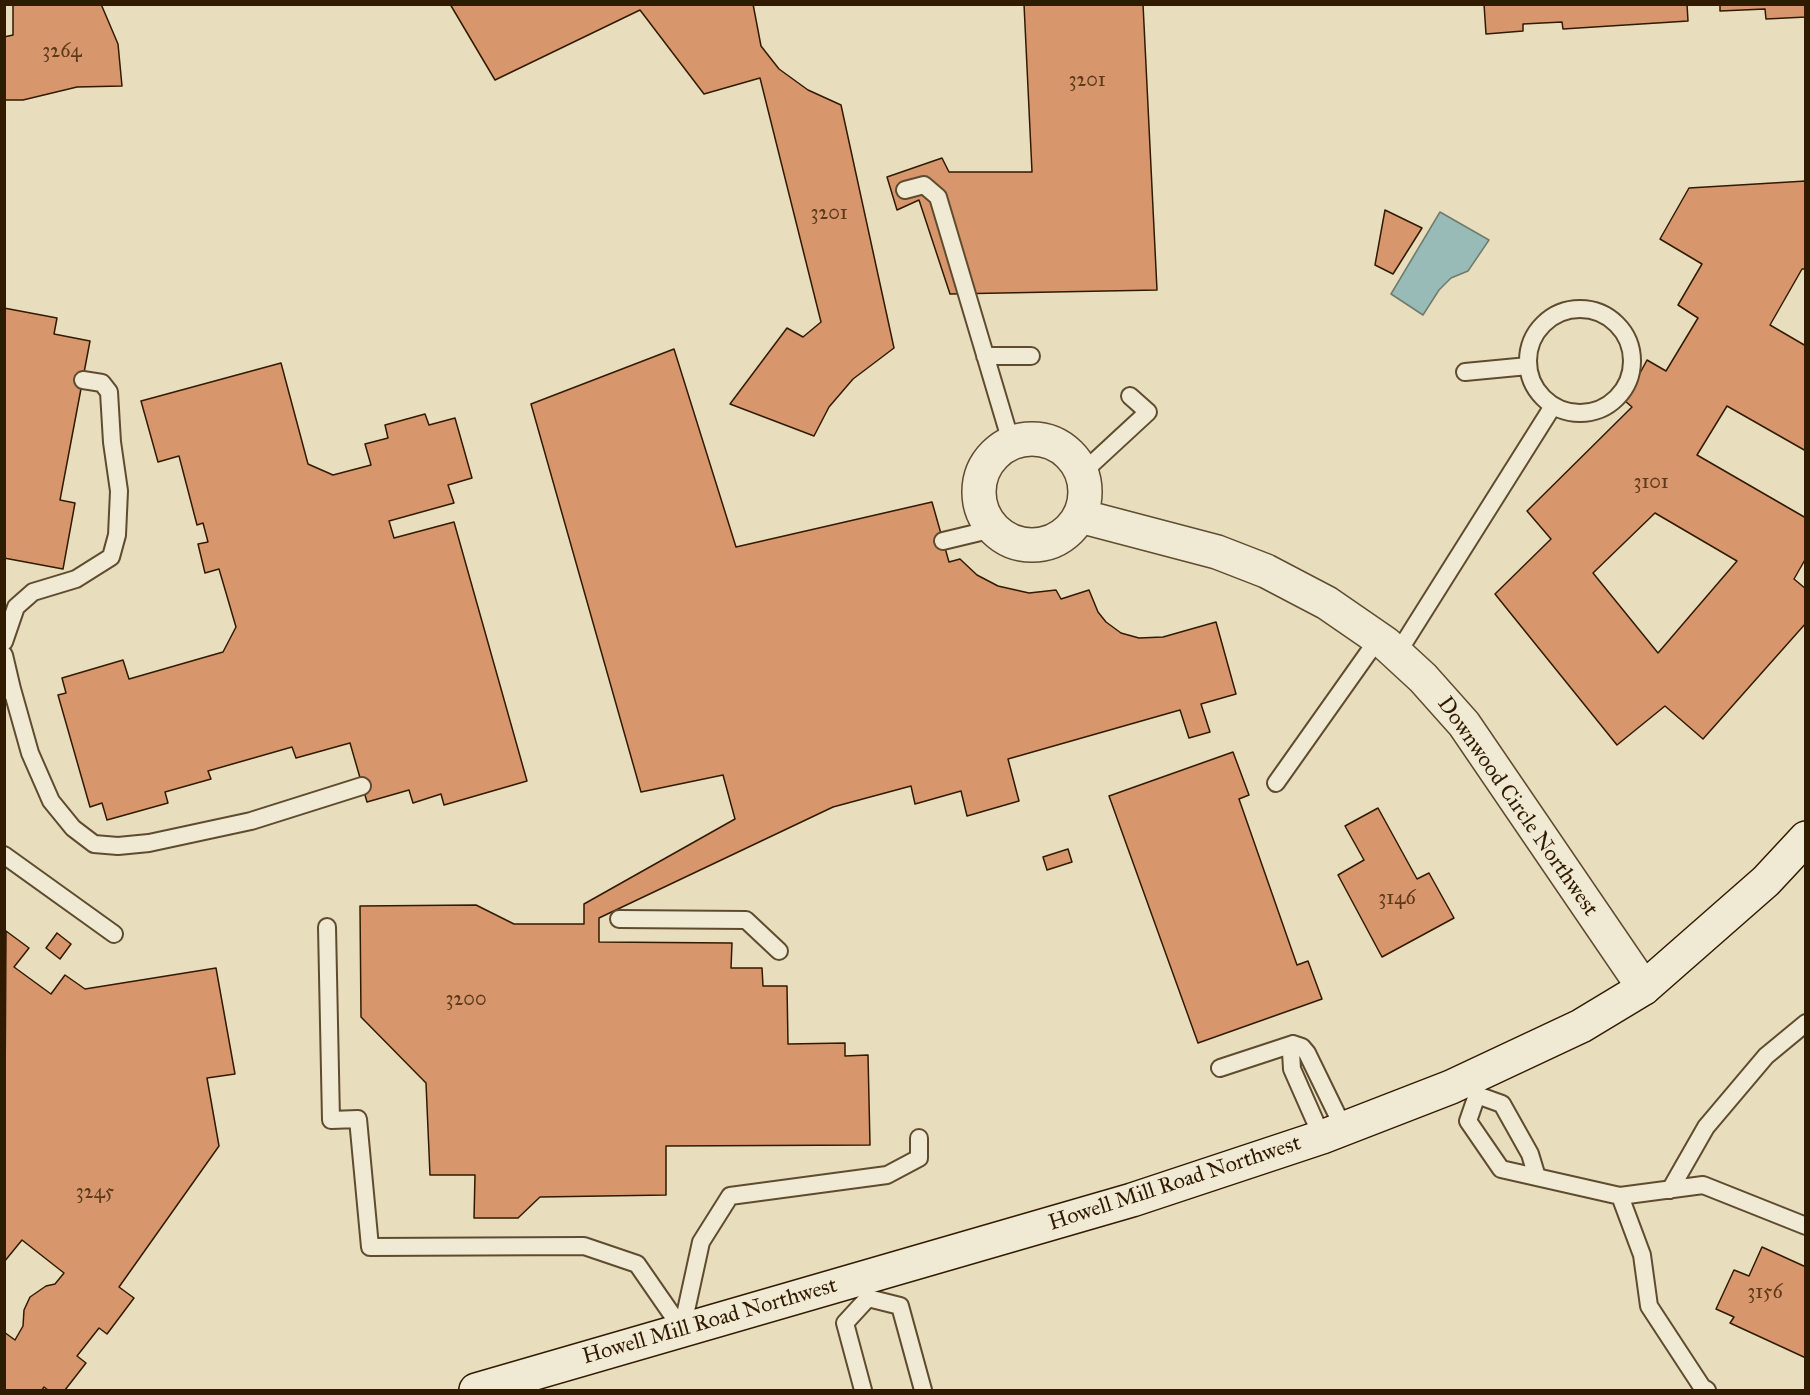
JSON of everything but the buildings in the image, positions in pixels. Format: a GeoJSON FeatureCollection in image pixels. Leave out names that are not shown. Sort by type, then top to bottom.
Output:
{"type":"FeatureCollection","features":[{"type":"Feature","properties":{"kind":"main road"},"geometry":{"type":"LineString","coordinates":[[1028,438],[1045,440],[1061,446],[1074,458],[1082,473],[1085,502],[1080,516],[1070,530],[1056,540],[1040,546],[1023,545],[1006,540],[993,529],[983,515],[979,498],[980,481],[986,465],[997,452],[1011,442],[1028,438]]}},
{"type":"Feature","properties":{"kind":"main road","name":"Downwood Circle Northwest"},"geometry":{"type":"LineString","coordinates":[[1080,516],[1217,552],[1266,571],[1328,603],[1387,646],[1423,678],[1464,724],[1644,988]]}},
{"type":"Feature","properties":{"kind":"main road","name":"Howell Mill Road Northwest"},"geometry":{"type":"LineString","coordinates":[[476,1390],[682,1329],[866,1288],[1473,1087],[1644,988],[1766,881],[1806,838]]}},
{"type":"Feature","properties":{"kind":"lane"},"geometry":{"type":"LineString","coordinates":[[905,190],[924,185],[938,197],[1011,442]]}},
{"type":"Feature","properties":{"kind":"lane"},"geometry":{"type":"LineString","coordinates":[[1576,309],[1592,310],[1607,317],[1620,327],[1628,341],[1632,357],[1631,373],[1625,389],[1614,401],[1600,410],[1585,414],[1568,412],[1553,406],[1541,396],[1532,382],[1528,366],[1529,349],[1536,334],[1546,322],[1560,313],[1576,309]]}},
{"type":"Feature","properties":{"kind":"lane"},"geometry":{"type":"LineString","coordinates":[[985,356],[1031,356]]}},
{"type":"Feature","properties":{"kind":"lane"},"geometry":{"type":"LineString","coordinates":[[1465,372],[1528,366]]}},
{"type":"Feature","properties":{"kind":"lane"},"geometry":{"type":"LineString","coordinates":[[4,642],[16,607],[33,592],[76,579],[111,557],[117,535],[119,491],[112,442],[109,392],[102,383],[83,380]]}},
{"type":"Feature","properties":{"kind":"lane"},"geometry":{"type":"LineString","coordinates":[[1082,473],[1148,412],[1130,396]]}},
{"type":"Feature","properties":{"kind":"lane"},"geometry":{"type":"LineString","coordinates":[[1276,783],[1387,646],[1553,406]]}},
{"type":"Feature","properties":{"kind":"lane"},"geometry":{"type":"LineString","coordinates":[[944,541],[993,529]]}},
{"type":"Feature","properties":{"kind":"lane"},"geometry":{"type":"LineString","coordinates":[[4,656],[8,690],[30,753],[51,801],[73,828],[94,844],[118,846],[149,843],[251,821],[362,786]]}},
{"type":"Feature","properties":{"kind":"lane"},"geometry":{"type":"LineString","coordinates":[[4,855],[114,934]]}},
{"type":"Feature","properties":{"kind":"lane"},"geometry":{"type":"LineString","coordinates":[[619,919],[746,920],[779,951]]}},
{"type":"Feature","properties":{"kind":"lane"},"geometry":{"type":"LineString","coordinates":[[327,927],[331,1120],[358,1119],[370,1247],[584,1246],[637,1264],[682,1329]]}},
{"type":"Feature","properties":{"kind":"lane"},"geometry":{"type":"LineString","coordinates":[[1671,1190],[1706,1127],[1766,1056],[1806,1023]]}},
{"type":"Feature","properties":{"kind":"lane"},"geometry":{"type":"LineString","coordinates":[[1293,1044],[1290,1062],[1293,1069],[1333,1133]]}},
{"type":"Feature","properties":{"kind":"lane"},"geometry":{"type":"LineString","coordinates":[[1220,1068],[1293,1044],[1302,1047],[1307,1053],[1333,1133]]}},
{"type":"Feature","properties":{"kind":"lane"},"geometry":{"type":"LineString","coordinates":[[1537,1177],[1530,1154],[1502,1104],[1473,1087],[1468,1121],[1501,1169],[1620,1196],[1703,1185],[1806,1226]]}},
{"type":"Feature","properties":{"kind":"lane"},"geometry":{"type":"LineString","coordinates":[[682,1329],[701,1242],[730,1196],[887,1175],[920,1158],[919,1138]]}},
{"type":"Feature","properties":{"kind":"lane"},"geometry":{"type":"LineString","coordinates":[[1620,1196],[1642,1255],[1649,1306],[1702,1387],[1707,1390]]}},
{"type":"Feature","properties":{"kind":"lane"},"geometry":{"type":"LineString","coordinates":[[863,1390],[845,1323],[866,1288],[900,1305],[924,1390]]}},
{"type":"Feature","properties":{"kind":"water"},"geometry":{"type":"Polygon","coordinates":[[[1440,212],[1489,240],[1468,271],[1451,278],[1439,290],[1423,315],[1391,294],[1440,212]]]}}]}
